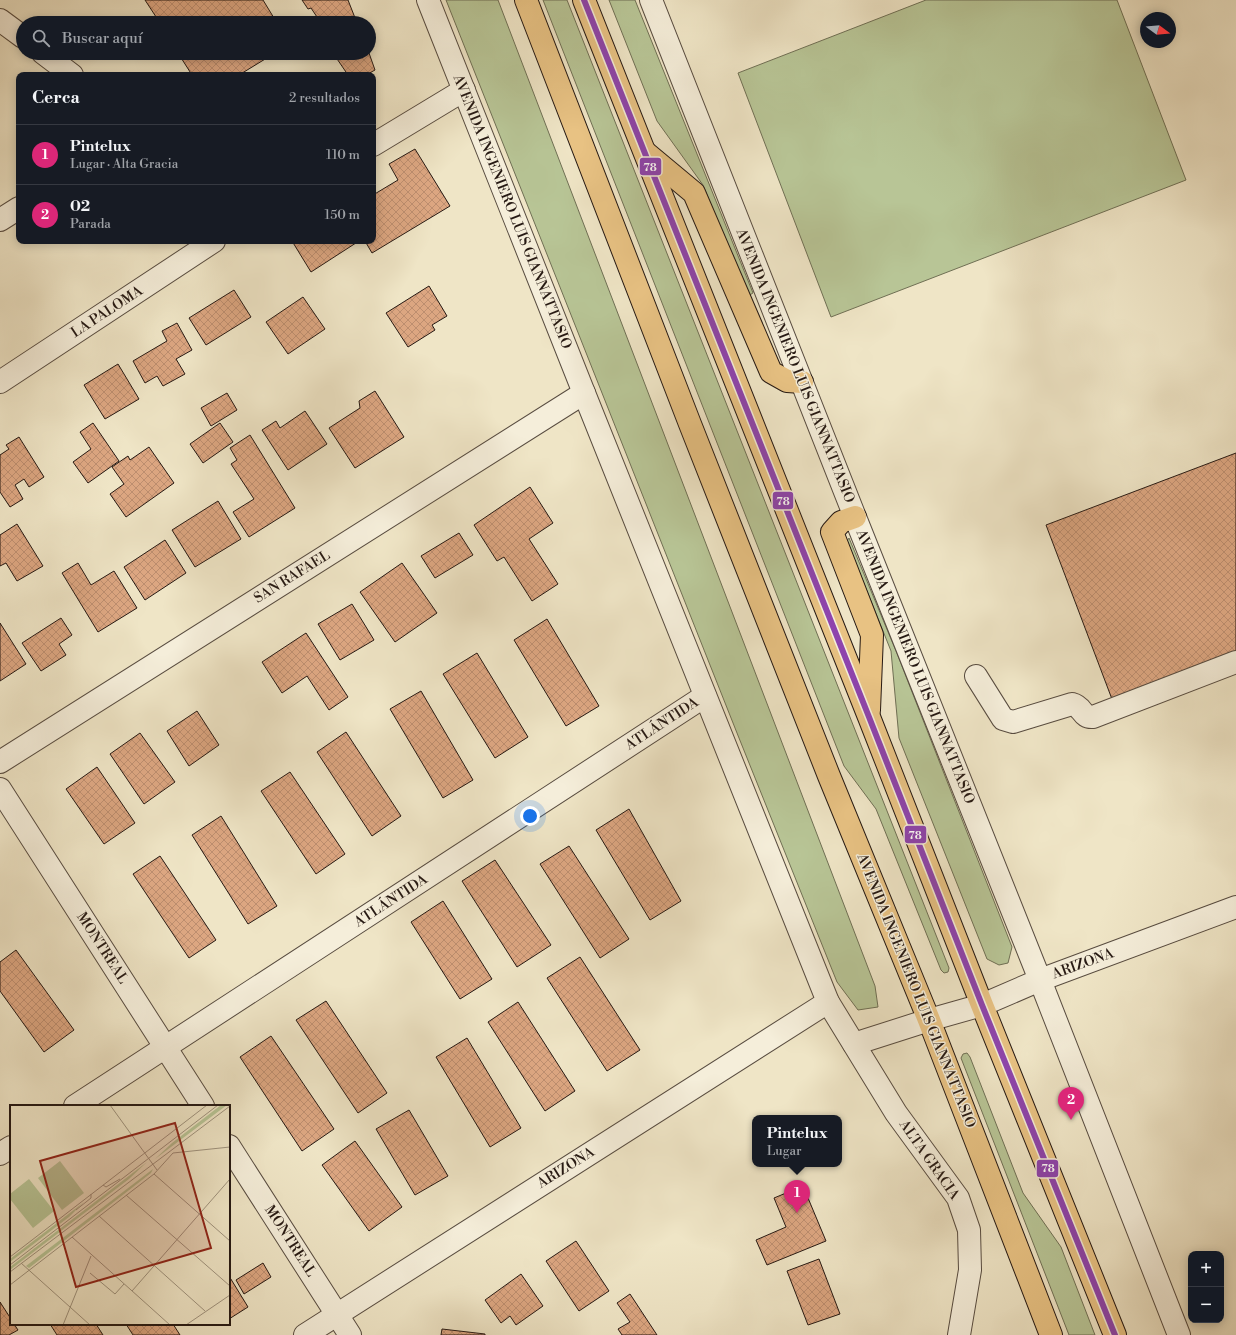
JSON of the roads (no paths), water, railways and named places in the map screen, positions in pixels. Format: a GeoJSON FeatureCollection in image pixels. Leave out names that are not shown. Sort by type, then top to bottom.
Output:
{"type":"FeatureCollection","features":[{"type":"Feature","properties":{"kind":"main road","name":"AVENIDA INGENIERO LUIS GIANNATTASIO"},"geometry":{"type":"LineString","coordinates":[[526,0],[690,424],[829,776],[929,1020],[1051,1335]]}},
{"type":"Feature","properties":{"kind":"main road"},"geometry":{"type":"LineString","coordinates":[[584,0],[982,1005],[1115,1335]]}},
{"type":"Feature","properties":{"kind":"main road"},"geometry":{"type":"LineString","coordinates":[[643,150],[694,193],[771,372],[787,381],[802,382]]}},
{"type":"Feature","properties":{"kind":"main road"},"geometry":{"type":"LineString","coordinates":[[855,517],[841,522],[832,532],[872,635],[869,717]]}},
{"type":"Feature","properties":{"kind":"street","name":"AVENIDA INGENIERO LUIS GIANNATTASIO"},"geometry":{"type":"LineString","coordinates":[[428,0],[828,1002],[854,1044]]}},
{"type":"Feature","properties":{"kind":"street","name":"AVENIDA INGENIERO LUIS GIANNATTASIO"},"geometry":{"type":"LineString","coordinates":[[651,0],[1040,980],[1179,1335]]}},
{"type":"Feature","properties":{"kind":"street"},"geometry":{"type":"LineString","coordinates":[[0,20],[16,32]]}},
{"type":"Feature","properties":{"kind":"street"},"geometry":{"type":"LineString","coordinates":[[53,60],[68,72]]}},
{"type":"Feature","properties":{"kind":"street"},"geometry":{"type":"LineString","coordinates":[[376,144],[464,90]]}},
{"type":"Feature","properties":{"kind":"street"},"geometry":{"type":"LineString","coordinates":[[0,220],[16,210]]}},
{"type":"Feature","properties":{"kind":"street","name":"LA PALOMA"},"geometry":{"type":"LineString","coordinates":[[0,382],[209,244]]}},
{"type":"Feature","properties":{"kind":"street","name":"SAN RAFAEL"},"geometry":{"type":"LineString","coordinates":[[0,762],[584,394]]}},
{"type":"Feature","properties":{"kind":"street"},"geometry":{"type":"LineString","coordinates":[[976,676],[1003,719],[1013,722],[1072,704],[1077,705],[1088,717],[1093,717],[1236,662]]}},
{"type":"Feature","properties":{"kind":"street","name":"ATLÁNTIDA"},"geometry":{"type":"LineString","coordinates":[[78,1105],[705,696]]}},
{"type":"Feature","properties":{"kind":"street","name":"MONTREAL"},"geometry":{"type":"LineString","coordinates":[[0,789],[202,1105]]}},
{"type":"Feature","properties":{"kind":"street","name":"ARIZONA"},"geometry":{"type":"LineString","coordinates":[[854,1044],[982,1005],[1040,980],[1236,907]]}},
{"type":"Feature","properties":{"kind":"street","name":"ARIZONA"},"geometry":{"type":"LineString","coordinates":[[305,1335],[828,1002]]}},
{"type":"Feature","properties":{"kind":"street","name":"ALTA GRACIA"},"geometry":{"type":"LineString","coordinates":[[854,1044],[896,1113],[958,1198],[969,1230],[970,1270],[959,1335]]}},
{"type":"Feature","properties":{"kind":"street"},"geometry":{"type":"LineString","coordinates":[[0,1154],[10,1148]]}},
{"type":"Feature","properties":{"kind":"street","name":"MONTREAL"},"geometry":{"type":"LineString","coordinates":[[230,1148],[350,1335]]}},
{"type":"Feature","properties":{"kind":"place","name":"02"},"geometry":{"type":"Point","coordinates":[1071,1120]}},
{"type":"Feature","properties":{"kind":"place","name":"Pintelux"},"geometry":{"type":"Point","coordinates":[797,1213]}}]}
